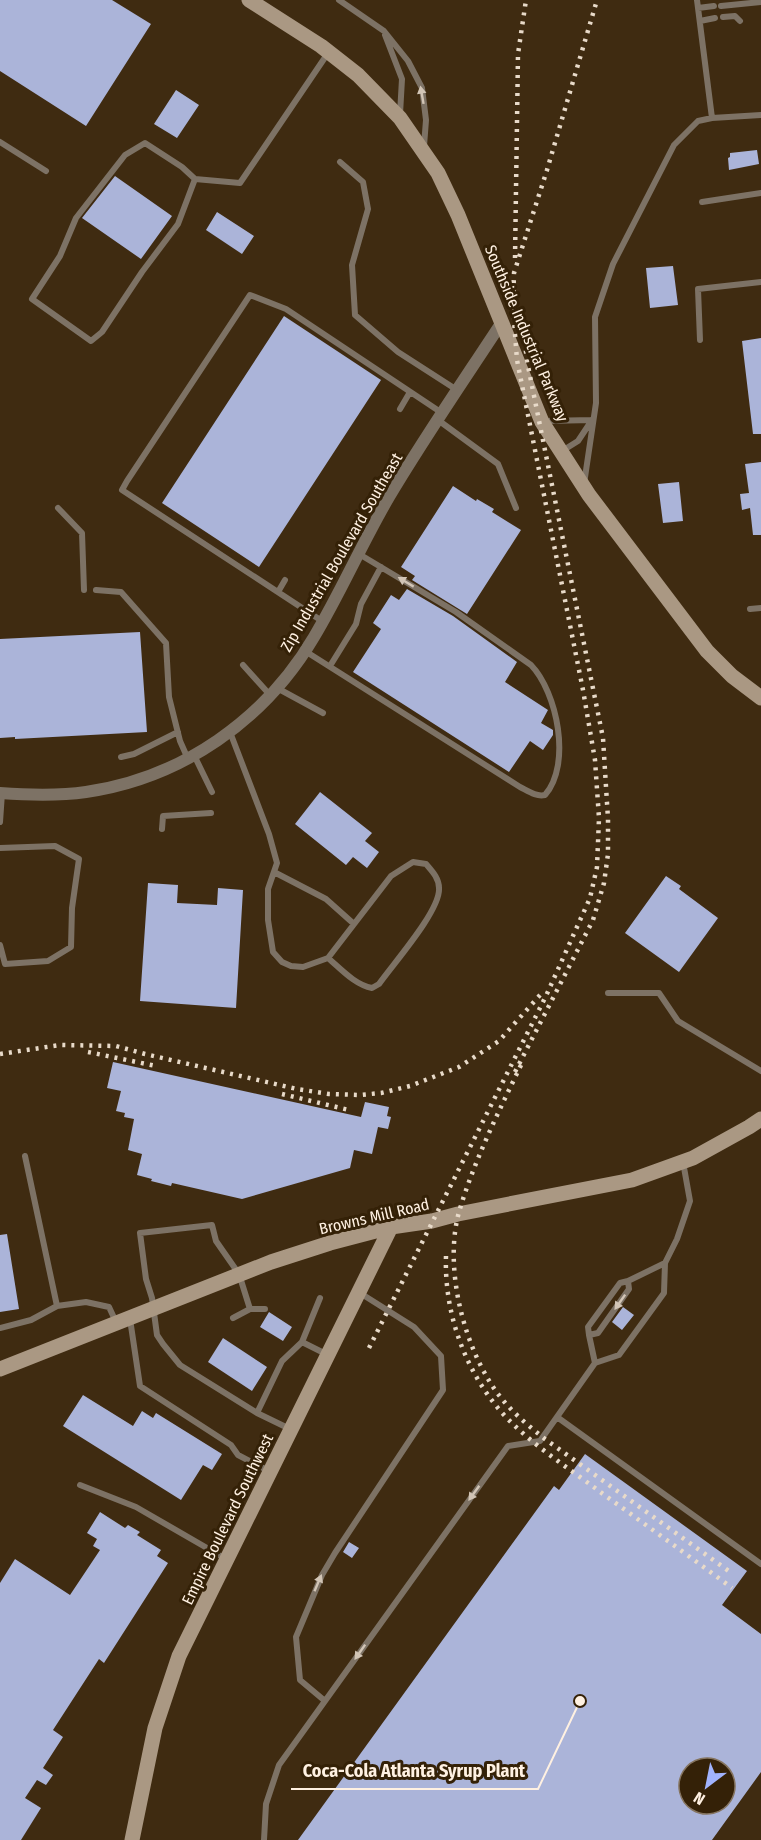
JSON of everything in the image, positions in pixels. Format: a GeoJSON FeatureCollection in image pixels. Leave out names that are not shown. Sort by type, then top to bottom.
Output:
{"type":"FeatureCollection","features":[{"type":"Feature","properties":{"kind":"street","name":"Southside Industrial Parkway"},"geometry":{"type":"LineString","coordinates":[[249,0],[329,52],[358,75],[400,118],[438,173],[458,214],[542,422],[584,487],[707,651],[732,676],[761,698]]}},
{"type":"Feature","properties":{"kind":"street","name":"Zip Industrial Boulevard Southeast"},"geometry":{"type":"LineString","coordinates":[[1,793],[31,795],[85,792],[137,781],[191,757],[230,732],[257,710],[274,692],[305,650],[389,497],[502,322]]}},
{"type":"Feature","properties":{"kind":"street","name":"Browns Mill Road"},"geometry":{"type":"LineString","coordinates":[[0,1369],[239,1274],[330,1243],[391,1227],[432,1221],[632,1180],[683,1161],[761,1119]]}},
{"type":"Feature","properties":{"kind":"street","name":"Empire Boulevard Southwest"},"geometry":{"type":"LineString","coordinates":[[132,1840],[154,1728],[175,1666],[391,1227]]}},
{"type":"Feature","properties":{"kind":"lane"},"geometry":{"type":"LineString","coordinates":[[339,0],[384,31],[408,61],[422,88],[426,120],[424,153]]}},
{"type":"Feature","properties":{"kind":"lane"},"geometry":{"type":"LineString","coordinates":[[697,0],[712,118]]}},
{"type":"Feature","properties":{"kind":"lane"},"geometry":{"type":"LineString","coordinates":[[698,8],[761,2]]}},
{"type":"Feature","properties":{"kind":"lane"},"geometry":{"type":"LineString","coordinates":[[700,21],[735,16],[740,21]]}},
{"type":"Feature","properties":{"kind":"lane"},"geometry":{"type":"LineString","coordinates":[[384,31],[402,79],[400,118]]}},
{"type":"Feature","properties":{"kind":"lane"},"geometry":{"type":"LineString","coordinates":[[195,179],[178,225],[142,272],[102,332],[91,341],[32,299],[60,256],[76,218],[125,155],[145,143],[182,166],[195,179],[240,183],[329,52]]}},
{"type":"Feature","properties":{"kind":"lane"},"geometry":{"type":"LineString","coordinates":[[584,487],[597,403],[595,317],[613,264],[674,145],[698,121],[761,115]]}},
{"type":"Feature","properties":{"kind":"lane"},"geometry":{"type":"LineString","coordinates":[[0,142],[46,171]]}},
{"type":"Feature","properties":{"kind":"lane"},"geometry":{"type":"LineString","coordinates":[[340,162],[363,182],[368,209],[352,264],[355,315],[398,352],[457,391]]}},
{"type":"Feature","properties":{"kind":"lane"},"geometry":{"type":"LineString","coordinates":[[702,202],[761,193]]}},
{"type":"Feature","properties":{"kind":"lane"},"geometry":{"type":"LineString","coordinates":[[700,340],[698,289],[761,282]]}},
{"type":"Feature","properties":{"kind":"lane"},"geometry":{"type":"LineString","coordinates":[[322,621],[122,490],[250,295],[286,309],[410,392],[498,464],[516,508]]}},
{"type":"Feature","properties":{"kind":"lane"},"geometry":{"type":"LineString","coordinates":[[400,409],[410,392]]}},
{"type":"Feature","properties":{"kind":"lane"},"geometry":{"type":"LineString","coordinates":[[542,422],[593,420]]}},
{"type":"Feature","properties":{"kind":"lane"},"geometry":{"type":"LineString","coordinates":[[561,452],[578,441],[593,420]]}},
{"type":"Feature","properties":{"kind":"lane"},"geometry":{"type":"LineString","coordinates":[[58,508],[82,533],[84,590]]}},
{"type":"Feature","properties":{"kind":"lane"},"geometry":{"type":"LineString","coordinates":[[305,650],[520,787],[538,796],[545,795],[552,786],[558,761],[559,728],[538,672],[431,597],[359,554]]}},
{"type":"Feature","properties":{"kind":"lane"},"geometry":{"type":"LineString","coordinates":[[330,666],[356,624],[361,604],[381,567]]}},
{"type":"Feature","properties":{"kind":"lane"},"geometry":{"type":"LineString","coordinates":[[278,592],[285,580]]}},
{"type":"Feature","properties":{"kind":"lane"},"geometry":{"type":"LineString","coordinates":[[96,590],[121,592],[166,643],[169,697],[178,732],[212,792]]}},
{"type":"Feature","properties":{"kind":"lane"},"geometry":{"type":"LineString","coordinates":[[750,609],[761,608]]}},
{"type":"Feature","properties":{"kind":"lane"},"geometry":{"type":"LineString","coordinates":[[243,665],[274,692],[323,713]]}},
{"type":"Feature","properties":{"kind":"lane"},"geometry":{"type":"LineString","coordinates":[[121,757],[178,732]]}},
{"type":"Feature","properties":{"kind":"lane"},"geometry":{"type":"LineString","coordinates":[[230,732],[269,834],[277,863],[268,889],[268,920],[273,952],[282,962],[291,966],[303,967],[328,958],[391,876],[405,865],[413,862],[426,864],[436,876],[439,889],[435,909],[379,984],[372,988],[364,987],[328,958]]}},
{"type":"Feature","properties":{"kind":"lane"},"geometry":{"type":"LineString","coordinates":[[0,822],[1,793]]}},
{"type":"Feature","properties":{"kind":"lane"},"geometry":{"type":"LineString","coordinates":[[162,829],[163,816],[211,813]]}},
{"type":"Feature","properties":{"kind":"lane"},"geometry":{"type":"LineString","coordinates":[[0,848],[55,846],[79,859],[72,908],[71,947],[48,962],[5,964],[0,945]]}},
{"type":"Feature","properties":{"kind":"lane"},"geometry":{"type":"LineString","coordinates":[[274,872],[326,899],[354,924]]}},
{"type":"Feature","properties":{"kind":"lane"},"geometry":{"type":"LineString","coordinates":[[608,993],[659,993],[678,1021],[761,1071]]}},
{"type":"Feature","properties":{"kind":"lane"},"geometry":{"type":"LineString","coordinates":[[25,1156],[57,1306]]}},
{"type":"Feature","properties":{"kind":"lane"},"geometry":{"type":"LineString","coordinates":[[264,1840],[266,1804],[279,1765],[508,1446],[540,1442],[595,1363],[619,1355],[664,1293],[665,1263],[677,1239],[690,1201],[683,1161]]}},
{"type":"Feature","properties":{"kind":"lane"},"geometry":{"type":"LineString","coordinates":[[250,1309],[239,1274],[216,1241],[212,1225],[140,1233],[157,1335],[180,1365],[257,1413],[291,1430]]}},
{"type":"Feature","properties":{"kind":"lane"},"geometry":{"type":"LineString","coordinates":[[595,1363],[588,1327],[620,1283],[665,1263]]}},
{"type":"Feature","properties":{"kind":"lane"},"geometry":{"type":"LineString","coordinates":[[589,1335],[598,1333],[602,1328],[629,1289],[628,1281]]}},
{"type":"Feature","properties":{"kind":"lane"},"geometry":{"type":"LineString","coordinates":[[325,1701],[300,1680],[296,1637],[321,1575],[444,1390],[441,1356],[414,1327],[359,1292]]}},
{"type":"Feature","properties":{"kind":"lane"},"geometry":{"type":"LineString","coordinates":[[257,1413],[282,1361],[302,1342],[320,1298]]}},
{"type":"Feature","properties":{"kind":"lane"},"geometry":{"type":"LineString","coordinates":[[0,1328],[31,1320],[57,1306],[86,1302],[109,1307],[123,1320],[140,1386],[231,1445],[238,1455],[270,1472]]}},
{"type":"Feature","properties":{"kind":"lane"},"geometry":{"type":"LineString","coordinates":[[233,1318],[250,1309],[265,1309]]}},
{"type":"Feature","properties":{"kind":"lane"},"geometry":{"type":"LineString","coordinates":[[302,1342],[328,1355]]}},
{"type":"Feature","properties":{"kind":"lane"},"geometry":{"type":"LineString","coordinates":[[557,1417],[761,1564]]}},
{"type":"Feature","properties":{"kind":"lane"},"geometry":{"type":"LineString","coordinates":[[80,1485],[136,1507],[227,1559]]}},
{"type":"Feature","properties":{"kind":"building"},"geometry":{"type":"Polygon","coordinates":[[[0,0],[112,0],[151,24],[86,126],[0,71],[0,0]]]}},
{"type":"Feature","properties":{"kind":"building"},"geometry":{"type":"Polygon","coordinates":[[[176,90],[199,105],[177,138],[154,124],[176,90]]]}},
{"type":"Feature","properties":{"kind":"building"},"geometry":{"type":"Polygon","coordinates":[[[757,150],[759,164],[729,170],[730,153],[757,150]]]}},
{"type":"Feature","properties":{"kind":"building"},"geometry":{"type":"Polygon","coordinates":[[[115,176],[172,216],[141,259],[82,218],[115,176]]]}},
{"type":"Feature","properties":{"kind":"building"},"geometry":{"type":"Polygon","coordinates":[[[217,212],[254,236],[242,254],[206,230],[217,212]]]}},
{"type":"Feature","properties":{"kind":"building"},"geometry":{"type":"Polygon","coordinates":[[[673,266],[678,305],[650,308],[646,268],[673,266]]]}},
{"type":"Feature","properties":{"kind":"building"},"geometry":{"type":"Polygon","coordinates":[[[284,316],[381,380],[259,567],[162,503],[284,316]]]}},
{"type":"Feature","properties":{"kind":"building"},"geometry":{"type":"Polygon","coordinates":[[[761,338],[761,434],[753,434],[742,341],[761,338]]]}},
{"type":"Feature","properties":{"kind":"building"},"geometry":{"type":"Polygon","coordinates":[[[761,462],[761,535],[753,535],[750,508],[742,510],[740,494],[749,493],[745,464],[761,462]]]}},
{"type":"Feature","properties":{"kind":"building"},"geometry":{"type":"Polygon","coordinates":[[[679,482],[683,521],[663,523],[658,484],[679,482]]]}},
{"type":"Feature","properties":{"kind":"building"},"geometry":{"type":"Polygon","coordinates":[[[453,486],[476,501],[477,499],[494,509],[492,512],[521,530],[467,614],[412,580],[415,576],[401,567],[453,486]]]}},
{"type":"Feature","properties":{"kind":"building"},"geometry":{"type":"Polygon","coordinates":[[[407,589],[453,616],[517,662],[505,682],[548,710],[541,723],[553,730],[553,735],[543,750],[530,741],[509,772],[353,672],[381,629],[373,623],[391,595],[399,600],[407,589]]]}},
{"type":"Feature","properties":{"kind":"building"},"geometry":{"type":"Polygon","coordinates":[[[140,632],[147,732],[0,738],[0,639],[140,632]]]}},
{"type":"Feature","properties":{"kind":"building"},"geometry":{"type":"Polygon","coordinates":[[[320,792],[372,833],[365,841],[379,852],[367,868],[353,857],[346,865],[295,824],[320,792]]]}},
{"type":"Feature","properties":{"kind":"building"},"geometry":{"type":"Polygon","coordinates":[[[666,876],[681,886],[679,889],[718,918],[679,972],[625,933],[666,876]]]}},
{"type":"Feature","properties":{"kind":"building"},"geometry":{"type":"Polygon","coordinates":[[[148,883],[178,885],[177,903],[217,905],[218,888],[243,890],[236,1008],[140,1001],[148,883]]]}},
{"type":"Feature","properties":{"kind":"building"},"geometry":{"type":"Polygon","coordinates":[[[113,1062],[361,1117],[365,1102],[389,1107],[387,1116],[391,1117],[388,1129],[378,1127],[372,1154],[354,1150],[350,1168],[242,1199],[172,1183],[171,1186],[137,1175],[142,1154],[128,1150],[134,1119],[124,1117],[125,1113],[116,1111],[121,1091],[107,1088],[113,1062]]]}},
{"type":"Feature","properties":{"kind":"building"},"geometry":{"type":"Polygon","coordinates":[[[7,1234],[19,1309],[0,1312],[0,1235],[7,1234]]]}},
{"type":"Feature","properties":{"kind":"building"},"geometry":{"type":"Polygon","coordinates":[[[623,1307],[634,1315],[622,1330],[612,1322],[623,1307]]]}},
{"type":"Feature","properties":{"kind":"building"},"geometry":{"type":"Polygon","coordinates":[[[269,1312],[292,1327],[283,1341],[260,1327],[269,1312]]]}},
{"type":"Feature","properties":{"kind":"building"},"geometry":{"type":"Polygon","coordinates":[[[223,1338],[267,1367],[252,1391],[208,1362],[223,1338]]]}},
{"type":"Feature","properties":{"kind":"building"},"geometry":{"type":"Polygon","coordinates":[[[83,1395],[133,1426],[142,1411],[153,1418],[156,1413],[222,1454],[212,1470],[203,1465],[181,1500],[63,1426],[83,1395]]]}},
{"type":"Feature","properties":{"kind":"building"},"geometry":{"type":"Polygon","coordinates":[[[585,1454],[747,1571],[722,1605],[761,1634],[761,1772],[737,1805],[737,1756],[677,1756],[677,1816],[729,1816],[712,1840],[298,1840],[554,1486],[559,1490],[585,1454]]]}},
{"type":"Feature","properties":{"kind":"building"},"geometry":{"type":"Polygon","coordinates":[[[100,1512],[125,1528],[128,1525],[140,1532],[137,1535],[161,1550],[157,1556],[168,1563],[104,1663],[99,1659],[53,1730],[63,1737],[43,1768],[53,1775],[46,1785],[37,1780],[25,1798],[41,1808],[21,1840],[0,1840],[0,1583],[15,1559],[70,1595],[100,1550],[93,1546],[97,1539],[87,1533],[100,1512]]]}},
{"type":"Feature","properties":{"kind":"building"},"geometry":{"type":"Polygon","coordinates":[[[349,1542],[359,1548],[352,1558],[343,1552],[349,1542]]]}},
{"type":"Feature","properties":{"kind":"railway"},"geometry":{"type":"LineString","coordinates":[[515,258],[518,54],[526,0]]}},
{"type":"Feature","properties":{"kind":"railway"},"geometry":{"type":"LineString","coordinates":[[369,1348],[546,996],[590,898],[597,867],[599,818],[595,760],[517,360],[513,308],[514,273],[597,0]]}},
{"type":"Feature","properties":{"kind":"railway"},"geometry":{"type":"LineString","coordinates":[[515,1072],[593,920],[604,883],[608,854],[603,738],[528,366],[521,317]]}},
{"type":"Feature","properties":{"kind":"railway"},"geometry":{"type":"LineString","coordinates":[[0,1054],[60,1045],[116,1046],[297,1089],[329,1094],[381,1093],[410,1086],[459,1067],[499,1041],[540,995]]}},
{"type":"Feature","properties":{"kind":"railway"},"geometry":{"type":"LineString","coordinates":[[88,1052],[156,1066]]}},
{"type":"Feature","properties":{"kind":"railway"},"geometry":{"type":"LineString","coordinates":[[521,1065],[472,1174],[459,1212],[455,1235],[456,1284],[461,1310],[477,1359],[502,1399],[528,1425],[730,1572]]}},
{"type":"Feature","properties":{"kind":"railway"},"geometry":{"type":"LineString","coordinates":[[282,1094],[349,1110]]}},
{"type":"Feature","properties":{"kind":"railway"},"geometry":{"type":"LineString","coordinates":[[446,1256],[449,1299],[460,1341],[478,1380],[504,1415],[552,1456],[732,1588]]}},
{"type":"Feature","properties":{"kind":"place","name":"Coca-Cola Atlanta Syrup Plant"},"geometry":{"type":"Point","coordinates":[580,1701]}}]}
